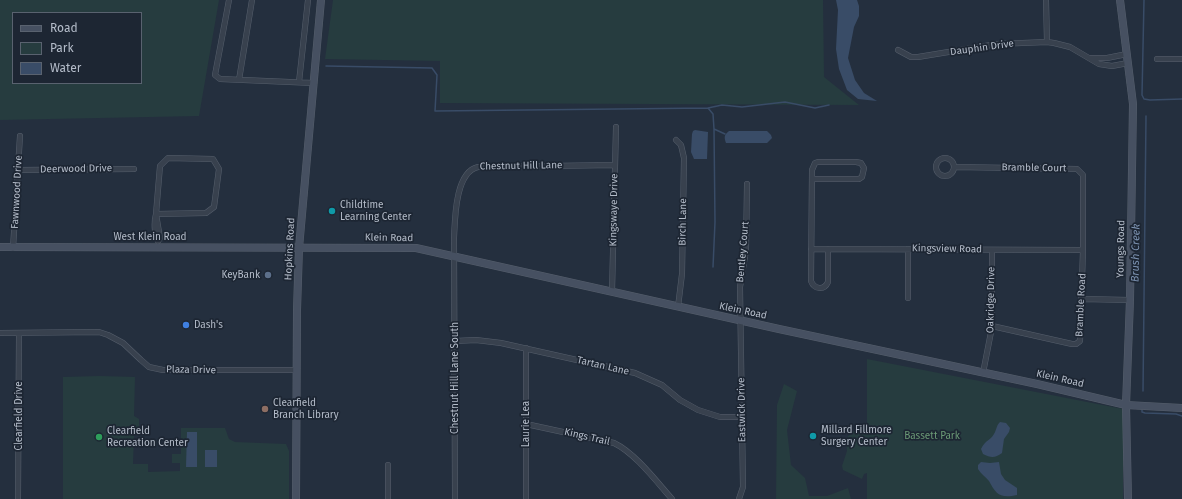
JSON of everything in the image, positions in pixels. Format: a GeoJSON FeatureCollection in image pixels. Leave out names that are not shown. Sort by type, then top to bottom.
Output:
{"type":"FeatureCollection","features":[{"type":"Feature","properties":{"kind":"street"},"geometry":{"type":"LineString","coordinates":[[229,0],[215,75],[220,79],[313,83]]}},
{"type":"Feature","properties":{"kind":"street"},"geometry":{"type":"LineString","coordinates":[[239,80],[252,0]]}},
{"type":"Feature","properties":{"kind":"street"},"geometry":{"type":"LineString","coordinates":[[299,82],[308,0]]}},
{"type":"Feature","properties":{"kind":"street","name":"Hopkins Road"},"geometry":{"type":"LineString","coordinates":[[296,499],[297,310],[299,248],[321,0]]}},
{"type":"Feature","properties":{"kind":"street"},"geometry":{"type":"LineString","coordinates":[[1046,0],[1047,42]]}},
{"type":"Feature","properties":{"kind":"street","name":"Youngs Road"},"geometry":{"type":"LineString","coordinates":[[1120,0],[1133,104],[1130,300],[1126,405],[1128,499]]}},
{"type":"Feature","properties":{"kind":"street","name":"Dauphin Drive"},"geometry":{"type":"LineString","coordinates":[[898,50],[911,57],[918,57],[997,44],[1047,42],[1070,47],[1099,64],[1106,66],[1128,63]]}},
{"type":"Feature","properties":{"kind":"street"},"geometry":{"type":"LineString","coordinates":[[1088,58],[1107,58],[1127,54]]}},
{"type":"Feature","properties":{"kind":"street"},"geometry":{"type":"LineString","coordinates":[[1157,59],[1182,59]]}},
{"type":"Feature","properties":{"kind":"street","name":"Kingswaye Drive"},"geometry":{"type":"LineString","coordinates":[[612,292],[616,127]]}},
{"type":"Feature","properties":{"kind":"street","name":"Fawnwood Drive"},"geometry":{"type":"LineString","coordinates":[[13,248],[20,136]]}},
{"type":"Feature","properties":{"kind":"street","name":"Birch Lane"},"geometry":{"type":"LineString","coordinates":[[676,140],[681,146],[684,158],[682,274],[678,306]]}},
{"type":"Feature","properties":{"kind":"street"},"geometry":{"type":"LineString","coordinates":[[156,214],[206,213],[214,207],[219,169],[213,159],[168,158],[160,166],[155,218],[156,238],[158,244]]}},
{"type":"Feature","properties":{"kind":"street"},"geometry":{"type":"LineString","coordinates":[[812,179],[859,179],[862,177],[864,168],[861,163],[856,162],[818,162],[813,166],[812,179],[810,249],[811,281],[813,285],[820,288],[828,282],[828,249]]}},
{"type":"Feature","properties":{"kind":"street","name":"Chestnut Hill Lane"},"geometry":{"type":"LineString","coordinates":[[454,257],[457,201],[462,182],[471,169],[478,166],[615,165]]}},
{"type":"Feature","properties":{"kind":"street","name":"Bramble Court"},"geometry":{"type":"LineString","coordinates":[[955,167],[1077,169],[1083,176],[1083,250]]}},
{"type":"Feature","properties":{"kind":"street","name":"Deerwood Drive"},"geometry":{"type":"LineString","coordinates":[[18,170],[134,169]]}},
{"type":"Feature","properties":{"kind":"street","name":"Bentley Court"},"geometry":{"type":"LineString","coordinates":[[740,320],[740,287],[746,250],[747,184]]}},
{"type":"Feature","properties":{"kind":"street","name":"West Klein Road"},"geometry":{"type":"LineString","coordinates":[[0,247],[13,248],[158,244],[299,248]]}},
{"type":"Feature","properties":{"kind":"street","name":"Klein Road"},"geometry":{"type":"LineString","coordinates":[[299,248],[416,248],[1126,405],[1182,408]]}},
{"type":"Feature","properties":{"kind":"street","name":"Kingsview Road"},"geometry":{"type":"LineString","coordinates":[[810,249],[1083,250]]}},
{"type":"Feature","properties":{"kind":"street"},"geometry":{"type":"LineString","coordinates":[[908,249],[908,298]]}},
{"type":"Feature","properties":{"kind":"street","name":"Oakridge Drive"},"geometry":{"type":"LineString","coordinates":[[983,373],[992,326],[992,250]]}},
{"type":"Feature","properties":{"kind":"street","name":"Bramble Road"},"geometry":{"type":"LineString","coordinates":[[992,326],[1076,344],[1080,341],[1083,250]]}},
{"type":"Feature","properties":{"kind":"street","name":"Chestnut Hill Lane South"},"geometry":{"type":"LineString","coordinates":[[454,257],[455,499]]}},
{"type":"Feature","properties":{"kind":"street"},"geometry":{"type":"LineString","coordinates":[[1082,299],[1130,300]]}},
{"type":"Feature","properties":{"kind":"street","name":"Eastwick Drive"},"geometry":{"type":"LineString","coordinates":[[740,320],[743,486],[740,499]]}},
{"type":"Feature","properties":{"kind":"street","name":"Plaza Drive"},"geometry":{"type":"LineString","coordinates":[[0,333],[99,332],[115,338],[123,343],[141,360],[150,366],[163,370],[297,370]]}},
{"type":"Feature","properties":{"kind":"street","name":"Clearfield Drive"},"geometry":{"type":"LineString","coordinates":[[18,499],[19,333]]}},
{"type":"Feature","properties":{"kind":"street","name":"Tartan Lane"},"geometry":{"type":"LineString","coordinates":[[455,341],[489,341],[635,373],[662,385],[680,400],[698,410],[720,417],[742,417]]}},
{"type":"Feature","properties":{"kind":"street","name":"Laurie Lea"},"geometry":{"type":"LineString","coordinates":[[526,348],[526,499]]}},
{"type":"Feature","properties":{"kind":"street","name":"Kings Trail"},"geometry":{"type":"LineString","coordinates":[[526,424],[614,443],[620,446],[631,455],[672,499]]}},
{"type":"Feature","properties":{"kind":"street"},"geometry":{"type":"LineString","coordinates":[[388,465],[388,499]]}},
{"type":"Feature","properties":{"kind":"green space"},"geometry":{"type":"Polygon","coordinates":[[[0,0],[219,0],[199,116],[0,120],[0,0]]]}},
{"type":"Feature","properties":{"kind":"green space"},"geometry":{"type":"Polygon","coordinates":[[[333,0],[823,0],[824,77],[859,105],[440,103],[440,61],[325,59],[333,0]]]}},
{"type":"Feature","properties":{"kind":"green space","name":"Bassett Park"},"geometry":{"type":"Polygon","coordinates":[[[867,359],[1123,409],[1123,499],[867,499],[867,473],[864,474],[862,479],[843,470],[842,466],[847,451],[846,438],[854,431],[861,428],[867,430],[867,359]]]}},
{"type":"Feature","properties":{"kind":"green space","name":"Clearfield Recreation Center"},"geometry":{"type":"Polygon","coordinates":[[[63,377],[135,377],[134,416],[139,419],[139,427],[134,436],[133,464],[148,464],[148,472],[180,471],[180,463],[172,463],[172,454],[181,454],[181,428],[225,428],[229,439],[235,442],[286,444],[289,451],[289,499],[63,499],[63,377]]]}},
{"type":"Feature","properties":{"kind":"green space"},"geometry":{"type":"Polygon","coordinates":[[[784,384],[797,391],[787,430],[791,465],[805,478],[809,496],[827,496],[848,488],[851,499],[776,499],[777,405],[784,384]]]}},
{"type":"Feature","properties":{"kind":"water"},"geometry":{"type":"Polygon","coordinates":[[[836,0],[857,0],[859,6],[859,16],[854,27],[848,58],[855,80],[864,93],[877,101],[858,99],[847,90],[839,69],[836,49],[838,10],[836,0]]]}},
{"type":"Feature","properties":{"kind":"water"},"geometry":{"type":"Polygon","coordinates":[[[695,130],[708,132],[707,159],[694,159],[691,152],[692,134],[695,130]]]}},
{"type":"Feature","properties":{"kind":"water"},"geometry":{"type":"Polygon","coordinates":[[[729,131],[767,131],[772,138],[767,143],[726,143],[725,136],[729,131]]]}},
{"type":"Feature","properties":{"kind":"water"},"geometry":{"type":"Polygon","coordinates":[[[1000,422],[1006,423],[1010,428],[1004,439],[1002,453],[993,457],[983,454],[981,449],[995,432],[1000,422]]]}},
{"type":"Feature","properties":{"kind":"water"},"geometry":{"type":"Polygon","coordinates":[[[187,432],[197,432],[197,467],[186,467],[187,432]]]}},
{"type":"Feature","properties":{"kind":"water"},"geometry":{"type":"Polygon","coordinates":[[[205,450],[217,450],[217,467],[205,467],[205,450]]]}},
{"type":"Feature","properties":{"kind":"water"},"geometry":{"type":"Polygon","coordinates":[[[981,462],[999,462],[1001,474],[1005,480],[1017,488],[1017,495],[1003,496],[996,492],[989,481],[978,469],[978,465],[981,462]]]}},
{"type":"Feature","properties":{"kind":"waterway"},"geometry":{"type":"LineString","coordinates":[[1144,0],[1142,95],[1144,99],[1150,100],[1182,99]]}},
{"type":"Feature","properties":{"kind":"waterway"},"geometry":{"type":"LineString","coordinates":[[326,66],[432,68],[437,75],[435,111],[708,108],[713,114],[714,129],[715,222],[713,267]]}},
{"type":"Feature","properties":{"kind":"waterway"},"geometry":{"type":"LineString","coordinates":[[708,108],[722,105],[742,107],[785,102],[815,108],[829,105]]}},
{"type":"Feature","properties":{"kind":"waterway","name":"Brush Creek"},"geometry":{"type":"LineString","coordinates":[[1143,391],[1146,116]]}},
{"type":"Feature","properties":{"kind":"waterway"},"geometry":{"type":"LineString","coordinates":[[714,129],[725,134]]}},
{"type":"Feature","properties":{"kind":"waterway","name":"Brush Creek"},"geometry":{"type":"LineString","coordinates":[[1142,410],[1142,412],[1145,413],[1176,414],[1182,416]]}},
{"type":"Feature","properties":{"kind":"place","name":"Childtime Learning Center"},"geometry":{"type":"Point","coordinates":[332,211]}},
{"type":"Feature","properties":{"kind":"place","name":"KeyBank"},"geometry":{"type":"Point","coordinates":[268,275]}},
{"type":"Feature","properties":{"kind":"place","name":"Dash's"},"geometry":{"type":"Point","coordinates":[186,325]}},
{"type":"Feature","properties":{"kind":"place","name":"Clearfield Branch Library"},"geometry":{"type":"Point","coordinates":[265,409]}},
{"type":"Feature","properties":{"kind":"place","name":"Millard Fillmore Surgery Center"},"geometry":{"type":"Point","coordinates":[813,436]}},
{"type":"Feature","properties":{"kind":"place","name":"Clearfield Recreation Center"},"geometry":{"type":"Point","coordinates":[99,437]}}]}
